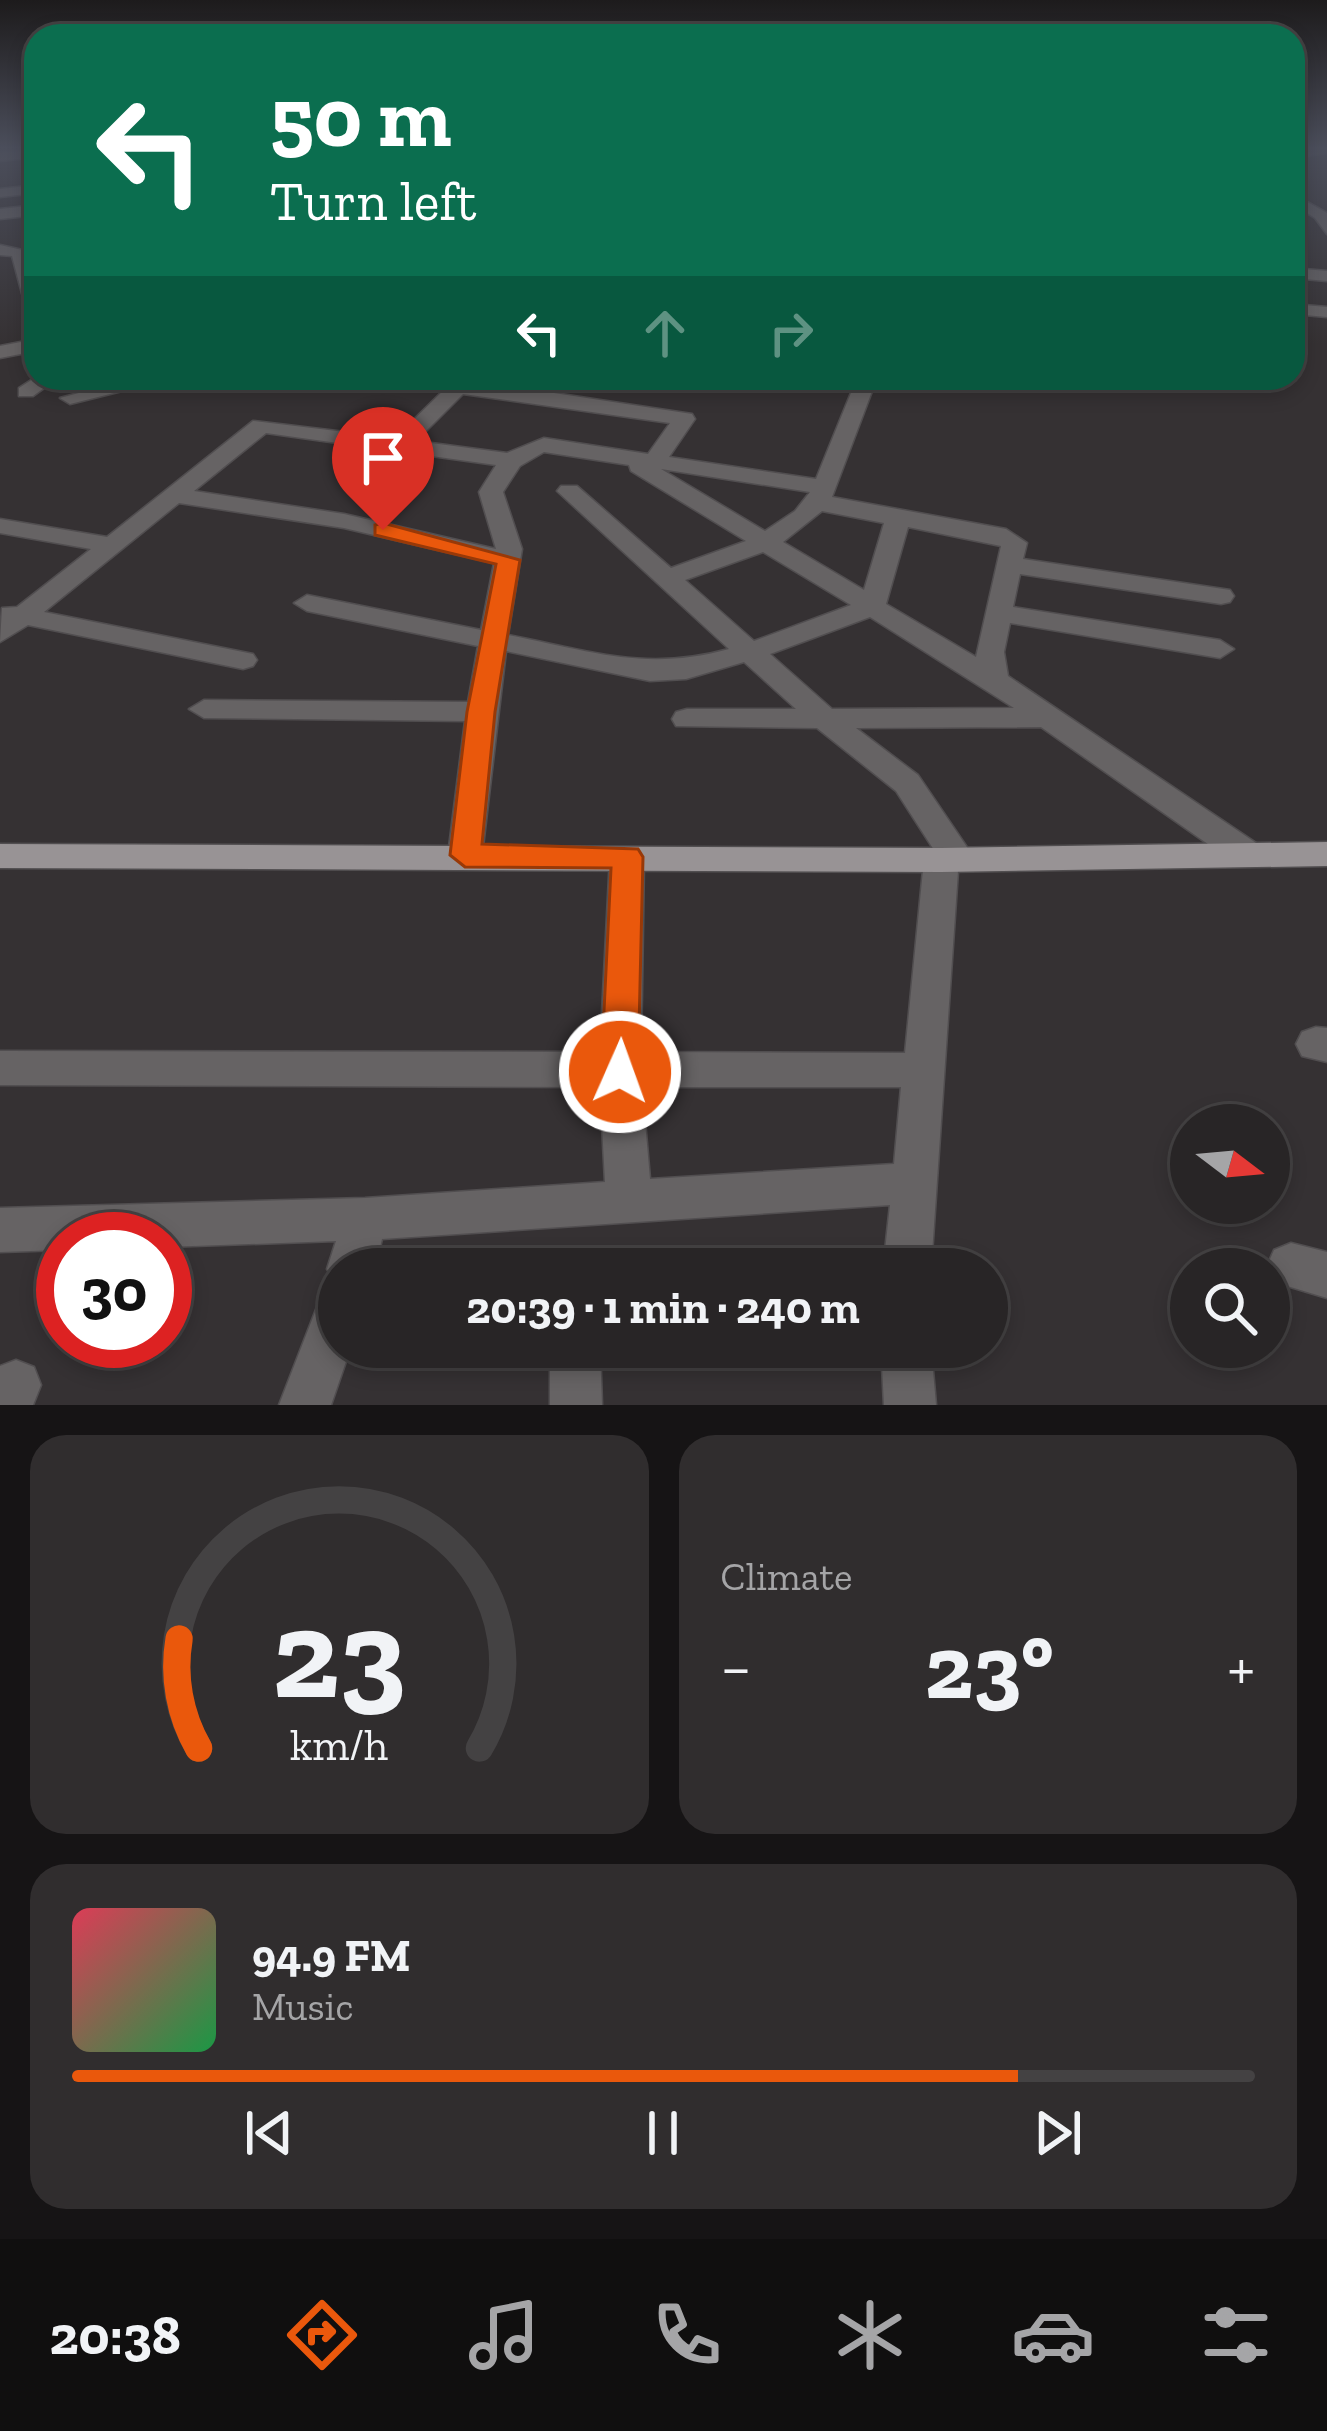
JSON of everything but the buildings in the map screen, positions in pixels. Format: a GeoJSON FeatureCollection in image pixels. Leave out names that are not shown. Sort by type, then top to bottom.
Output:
{"type":"FeatureCollection","features":[{"type":"Feature","properties":{"kind":"main road"},"geometry":{"type":"LineString","coordinates":[[0,856],[950,859],[1327,854]]}},
{"type":"Feature","properties":{"kind":"street"},"geometry":{"type":"LineString","coordinates":[[0,250],[19,250],[24,268]]}},
{"type":"Feature","properties":{"kind":"street"},"geometry":{"type":"LineString","coordinates":[[70,398],[108,390]]}},
{"type":"Feature","properties":{"kind":"street"},"geometry":{"type":"LineString","coordinates":[[400,445],[455,390]]}},
{"type":"Feature","properties":{"kind":"street"},"geometry":{"type":"LineString","coordinates":[[512,390],[684,418],[654,462]]}},
{"type":"Feature","properties":{"kind":"street"},"geometry":{"type":"LineString","coordinates":[[666,578],[767,543],[795,526],[820,494],[862,390]]}},
{"type":"Feature","properties":{"kind":"street"},"geometry":{"type":"LineString","coordinates":[[7,620],[261,426],[513,461]]}},
{"type":"Feature","properties":{"kind":"street"},"geometry":{"type":"LineString","coordinates":[[465,855],[481,712],[508,560],[507,538],[491,492],[513,461],[538,445],[820,494],[835,508],[1006,537],[1016,549],[990,652],[994,680]]}},
{"type":"Feature","properties":{"kind":"street"},"geometry":{"type":"LineString","coordinates":[[625,458],[994,680],[1247,854]]}},
{"type":"Feature","properties":{"kind":"street"},"geometry":{"type":"LineString","coordinates":[[569,491],[825,719],[907,783],[950,859],[909,1248]]}},
{"type":"Feature","properties":{"kind":"street"},"geometry":{"type":"LineString","coordinates":[[173,495],[344,521],[508,560]]}},
{"type":"Feature","properties":{"kind":"street"},"geometry":{"type":"LineString","coordinates":[[872,607],[898,518]]}},
{"type":"Feature","properties":{"kind":"street"},"geometry":{"type":"LineString","coordinates":[[0,526],[111,545]]}},
{"type":"Feature","properties":{"kind":"street"},"geometry":{"type":"LineString","coordinates":[[1012,565],[1221,596]]}},
{"type":"Feature","properties":{"kind":"street"},"geometry":{"type":"LineString","coordinates":[[307,604],[650,673],[686,670],[750,652],[872,607]]}},
{"type":"Feature","properties":{"kind":"street"},"geometry":{"type":"LineString","coordinates":[[1000,613],[1220,650]]}},
{"type":"Feature","properties":{"kind":"street"},"geometry":{"type":"LineString","coordinates":[[7,620],[243,660]]}},
{"type":"Feature","properties":{"kind":"street"},"geometry":{"type":"LineString","coordinates":[[205,710],[481,712]]}},
{"type":"Feature","properties":{"kind":"street"},"geometry":{"type":"LineString","coordinates":[[687,719],[1050,718]]}},
{"type":"Feature","properties":{"kind":"street"},"geometry":{"type":"LineString","coordinates":[[627,857],[620,1072],[628,1202]]}},
{"type":"Feature","properties":{"kind":"street"},"geometry":{"type":"LineString","coordinates":[[0,1067],[927,1070]]}},
{"type":"Feature","properties":{"kind":"street"},"geometry":{"type":"LineString","coordinates":[[0,1230],[365,1220],[914,1183]]}},
{"type":"Feature","properties":{"kind":"street"},"geometry":{"type":"LineString","coordinates":[[357,1248],[365,1220]]}},
{"type":"Feature","properties":{"kind":"street"},"geometry":{"type":"LineString","coordinates":[[305,1405],[318,1368]]}},
{"type":"Feature","properties":{"kind":"street"},"geometry":{"type":"LineString","coordinates":[[575,1368],[576,1405]]}},
{"type":"Feature","properties":{"kind":"street"},"geometry":{"type":"LineString","coordinates":[[907,1368],[910,1405]]}},
{"type":"Feature","properties":{"kind":"route"},"geometry":{"type":"LineString","coordinates":[[383,530],[508,560],[481,712],[465,855],[627,857],[620,1072]]}}]}
